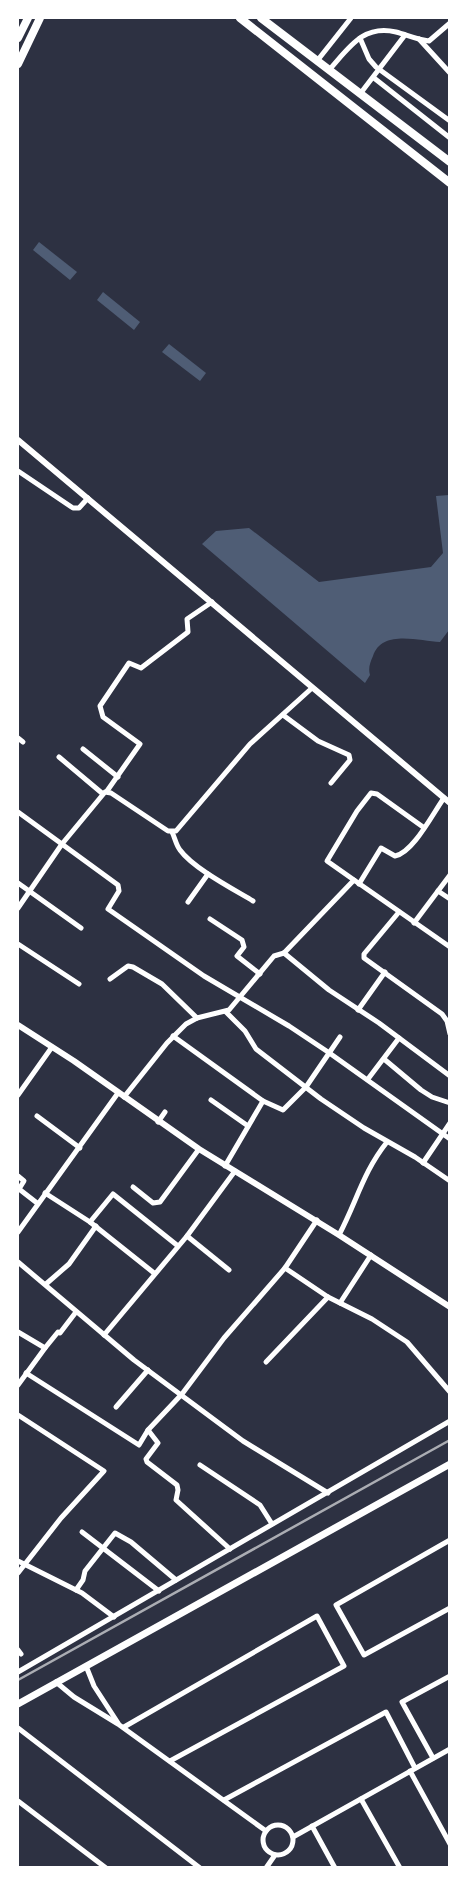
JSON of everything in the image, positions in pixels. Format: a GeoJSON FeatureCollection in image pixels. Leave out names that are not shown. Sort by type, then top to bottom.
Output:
{"type":"FeatureCollection","features":[{"type":"Feature","properties":{"kind":"main road"},"geometry":{"type":"LineString","coordinates":[[18,38],[28,18]]}},
{"type":"Feature","properties":{"kind":"main road"},"geometry":{"type":"LineString","coordinates":[[18,64],[40,18]]}},
{"type":"Feature","properties":{"kind":"main road"},"geometry":{"type":"LineString","coordinates":[[240,18],[450,183]]}},
{"type":"Feature","properties":{"kind":"main road"},"geometry":{"type":"LineString","coordinates":[[260,18],[450,162]]}},
{"type":"Feature","properties":{"kind":"main road"},"geometry":{"type":"LineString","coordinates":[[341,99],[351,95],[353,88]]}},
{"type":"Feature","properties":{"kind":"main road"},"geometry":{"type":"LineString","coordinates":[[18,1704],[450,1464]]}},
{"type":"Feature","properties":{"kind":"street"},"geometry":{"type":"LineString","coordinates":[[317,60],[351,18]]}},
{"type":"Feature","properties":{"kind":"street"},"geometry":{"type":"LineString","coordinates":[[329,70],[360,38],[373,31],[381,30],[430,41],[450,23]]}},
{"type":"Feature","properties":{"kind":"street"},"geometry":{"type":"LineString","coordinates":[[360,94],[381,70],[406,35]]}},
{"type":"Feature","properties":{"kind":"street"},"geometry":{"type":"LineString","coordinates":[[360,38],[369,59],[381,70],[450,120]]}},
{"type":"Feature","properties":{"kind":"street"},"geometry":{"type":"LineString","coordinates":[[418,38],[450,73]]}},
{"type":"Feature","properties":{"kind":"street"},"geometry":{"type":"LineString","coordinates":[[374,78],[450,138]]}},
{"type":"Feature","properties":{"kind":"street"},"geometry":{"type":"LineString","coordinates":[[18,440],[450,803]]}},
{"type":"Feature","properties":{"kind":"street"},"geometry":{"type":"LineString","coordinates":[[18,471],[73,508],[79,508],[88,498]]}},
{"type":"Feature","properties":{"kind":"street"},"geometry":{"type":"LineString","coordinates":[[18,908],[62,844],[118,778],[140,744],[103,717],[100,706],[129,663],[141,668],[188,632],[186,619],[212,602]]}},
{"type":"Feature","properties":{"kind":"street"},"geometry":{"type":"LineString","coordinates":[[172,832],[180,828],[250,744],[312,688]]}},
{"type":"Feature","properties":{"kind":"street"},"geometry":{"type":"LineString","coordinates":[[283,715],[318,742],[350,756],[331,783]]}},
{"type":"Feature","properties":{"kind":"street"},"geometry":{"type":"LineString","coordinates":[[18,738],[23,742]]}},
{"type":"Feature","properties":{"kind":"street"},"geometry":{"type":"LineString","coordinates":[[83,749],[118,778]]}},
{"type":"Feature","properties":{"kind":"street"},"geometry":{"type":"LineString","coordinates":[[59,757],[105,793],[172,832],[181,852],[208,874],[253,902]]}},
{"type":"Feature","properties":{"kind":"street"},"geometry":{"type":"LineString","coordinates":[[423,827],[377,794],[371,793],[357,810],[328,860],[450,947]]}},
{"type":"Feature","properties":{"kind":"street"},"geometry":{"type":"LineString","coordinates":[[360,884],[379,850],[386,850],[395,856],[402,855],[412,845],[444,798]]}},
{"type":"Feature","properties":{"kind":"street"},"geometry":{"type":"LineString","coordinates":[[18,812],[118,885],[119,891],[108,909],[204,976],[328,1052],[450,1139]]}},
{"type":"Feature","properties":{"kind":"street"},"geometry":{"type":"LineString","coordinates":[[188,902],[208,874]]}},
{"type":"Feature","properties":{"kind":"street"},"geometry":{"type":"LineString","coordinates":[[414,922],[450,875]]}},
{"type":"Feature","properties":{"kind":"street"},"geometry":{"type":"LineString","coordinates":[[18,1232],[45,1192],[121,1095],[173,1036],[186,1024],[197,1018],[226,1012],[240,999],[274,956],[284,953],[354,880]]}},
{"type":"Feature","properties":{"kind":"street"},"geometry":{"type":"LineString","coordinates":[[18,883],[81,928]]}},
{"type":"Feature","properties":{"kind":"street"},"geometry":{"type":"LineString","coordinates":[[438,891],[450,900]]}},
{"type":"Feature","properties":{"kind":"street"},"geometry":{"type":"LineString","coordinates":[[399,912],[363,955],[365,959],[442,1014],[447,1021],[450,1034]]}},
{"type":"Feature","properties":{"kind":"street"},"geometry":{"type":"LineString","coordinates":[[210,919],[242,940],[244,947],[237,956],[260,974]]}},
{"type":"Feature","properties":{"kind":"street"},"geometry":{"type":"LineString","coordinates":[[18,944],[79,984]]}},
{"type":"Feature","properties":{"kind":"street"},"geometry":{"type":"LineString","coordinates":[[284,953],[329,990],[450,1076]]}},
{"type":"Feature","properties":{"kind":"street"},"geometry":{"type":"LineString","coordinates":[[110,979],[128,966],[133,967],[162,984],[197,1018]]}},
{"type":"Feature","properties":{"kind":"street"},"geometry":{"type":"LineString","coordinates":[[358,1010],[385,972]]}},
{"type":"Feature","properties":{"kind":"street"},"geometry":{"type":"LineString","coordinates":[[226,1012],[245,1031],[256,1049],[306,1087],[352,1120],[450,1181]]}},
{"type":"Feature","properties":{"kind":"street"},"geometry":{"type":"LineString","coordinates":[[18,1025],[199,1149],[317,1220],[450,1307]]}},
{"type":"Feature","properties":{"kind":"street"},"geometry":{"type":"LineString","coordinates":[[173,1036],[262,1101],[284,1110],[306,1087],[340,1037]]}},
{"type":"Feature","properties":{"kind":"street"},"geometry":{"type":"LineString","coordinates":[[368,1080],[399,1038]]}},
{"type":"Feature","properties":{"kind":"street"},"geometry":{"type":"LineString","coordinates":[[18,1095],[52,1047]]}},
{"type":"Feature","properties":{"kind":"street"},"geometry":{"type":"LineString","coordinates":[[384,1059],[421,1090],[432,1097],[450,1103]]}},
{"type":"Feature","properties":{"kind":"street"},"geometry":{"type":"LineString","coordinates":[[211,1100],[248,1126]]}},
{"type":"Feature","properties":{"kind":"street"},"geometry":{"type":"LineString","coordinates":[[226,1166],[262,1101]]}},
{"type":"Feature","properties":{"kind":"street"},"geometry":{"type":"LineString","coordinates":[[158,1122],[166,1112]]}},
{"type":"Feature","properties":{"kind":"street"},"geometry":{"type":"LineString","coordinates":[[37,1116],[80,1148]]}},
{"type":"Feature","properties":{"kind":"street"},"geometry":{"type":"LineString","coordinates":[[423,1163],[450,1123]]}},
{"type":"Feature","properties":{"kind":"street"},"geometry":{"type":"LineString","coordinates":[[339,1234],[355,1204],[368,1169],[387,1142]]}},
{"type":"Feature","properties":{"kind":"street"},"geometry":{"type":"LineString","coordinates":[[133,1187],[153,1202],[160,1202],[199,1149]]}},
{"type":"Feature","properties":{"kind":"street"},"geometry":{"type":"LineString","coordinates":[[104,1335],[154,1273],[187,1236],[235,1171]]}},
{"type":"Feature","properties":{"kind":"street"},"geometry":{"type":"LineString","coordinates":[[18,1176],[24,1181],[19,1189],[37,1203]]}},
{"type":"Feature","properties":{"kind":"street"},"geometry":{"type":"LineString","coordinates":[[45,1192],[96,1226],[154,1273]]}},
{"type":"Feature","properties":{"kind":"street"},"geometry":{"type":"LineString","coordinates":[[90,1222],[113,1194],[178,1246]]}},
{"type":"Feature","properties":{"kind":"street"},"geometry":{"type":"LineString","coordinates":[[26,1373],[139,1445],[148,1430],[182,1394],[224,1338],[285,1268],[317,1220]]}},
{"type":"Feature","properties":{"kind":"street"},"geometry":{"type":"LineString","coordinates":[[46,1284],[69,1264],[96,1226]]}},
{"type":"Feature","properties":{"kind":"street"},"geometry":{"type":"LineString","coordinates":[[187,1236],[229,1270]]}},
{"type":"Feature","properties":{"kind":"street"},"geometry":{"type":"LineString","coordinates":[[340,1303],[371,1255]]}},
{"type":"Feature","properties":{"kind":"street"},"geometry":{"type":"LineString","coordinates":[[18,1262],[148,1370],[243,1440],[328,1493]]}},
{"type":"Feature","properties":{"kind":"street"},"geometry":{"type":"LineString","coordinates":[[285,1268],[328,1297],[372,1319],[407,1342],[450,1392]]}},
{"type":"Feature","properties":{"kind":"street"},"geometry":{"type":"LineString","coordinates":[[266,1362],[328,1297]]}},
{"type":"Feature","properties":{"kind":"street"},"geometry":{"type":"LineString","coordinates":[[18,1385],[45,1348],[58,1332],[60,1333],[76,1312]]}},
{"type":"Feature","properties":{"kind":"street"},"geometry":{"type":"LineString","coordinates":[[18,1332],[45,1348]]}},
{"type":"Feature","properties":{"kind":"street"},"geometry":{"type":"LineString","coordinates":[[116,1407],[148,1370]]}},
{"type":"Feature","properties":{"kind":"street"},"geometry":{"type":"LineString","coordinates":[[18,1416],[104,1471],[61,1518],[18,1573]]}},
{"type":"Feature","properties":{"kind":"street"},"geometry":{"type":"LineString","coordinates":[[18,1672],[450,1421]]}},
{"type":"Feature","properties":{"kind":"street"},"geometry":{"type":"LineString","coordinates":[[148,1430],[158,1443],[146,1459],[147,1462],[177,1485],[176,1500],[230,1548]]}},
{"type":"Feature","properties":{"kind":"street"},"geometry":{"type":"LineString","coordinates":[[200,1465],[260,1505],[272,1524]]}},
{"type":"Feature","properties":{"kind":"street"},"geometry":{"type":"LineString","coordinates":[[82,1532],[159,1591]]}},
{"type":"Feature","properties":{"kind":"street"},"geometry":{"type":"LineString","coordinates":[[76,1590],[83,1580],[85,1571],[114,1533],[132,1542],[176,1580]]}},
{"type":"Feature","properties":{"kind":"street"},"geometry":{"type":"LineString","coordinates":[[450,1540],[336,1605],[364,1655],[450,1608]]}},
{"type":"Feature","properties":{"kind":"street"},"geometry":{"type":"LineString","coordinates":[[18,1561],[76,1590],[114,1617]]}},
{"type":"Feature","properties":{"kind":"street"},"geometry":{"type":"LineString","coordinates":[[124,1727],[317,1616],[344,1666],[170,1761]]}},
{"type":"Feature","properties":{"kind":"street"},"geometry":{"type":"LineString","coordinates":[[86,1666],[94,1686],[118,1724]]}},
{"type":"Feature","properties":{"kind":"street"},"geometry":{"type":"LineString","coordinates":[[433,1758],[402,1702],[450,1676]]}},
{"type":"Feature","properties":{"kind":"street"},"geometry":{"type":"LineString","coordinates":[[56,1682],[74,1697],[124,1727],[266,1831]]}},
{"type":"Feature","properties":{"kind":"street"},"geometry":{"type":"LineString","coordinates":[[224,1800],[386,1712],[416,1768]]}},
{"type":"Feature","properties":{"kind":"street"},"geometry":{"type":"LineString","coordinates":[[18,1728],[200,1868]]}},
{"type":"Feature","properties":{"kind":"street"},"geometry":{"type":"LineString","coordinates":[[293,1837],[450,1749]]}},
{"type":"Feature","properties":{"kind":"street"},"geometry":{"type":"LineString","coordinates":[[410,1772],[450,1844]]}},
{"type":"Feature","properties":{"kind":"street"},"geometry":{"type":"LineString","coordinates":[[361,1798],[400,1868]]}},
{"type":"Feature","properties":{"kind":"street"},"geometry":{"type":"LineString","coordinates":[[18,1801],[106,1868]]}},
{"type":"Feature","properties":{"kind":"street"},"geometry":{"type":"LineString","coordinates":[[276,1826],[286,1828],[293,1837],[291,1848],[287,1853],[275,1855],[265,1848],[263,1842],[266,1831],[276,1826]]}},
{"type":"Feature","properties":{"kind":"street"},"geometry":{"type":"LineString","coordinates":[[312,1826],[335,1868]]}},
{"type":"Feature","properties":{"kind":"street"},"geometry":{"type":"LineString","coordinates":[[266,1868],[275,1855]]}},
{"type":"Feature","properties":{"kind":"water"},"geometry":{"type":"Polygon","coordinates":[[[39,242],[77,272],[70,280],[33,250],[39,242]]]}},
{"type":"Feature","properties":{"kind":"water"},"geometry":{"type":"Polygon","coordinates":[[[103,292],[140,322],[134,330],[97,300],[103,292]]]}},
{"type":"Feature","properties":{"kind":"water"},"geometry":{"type":"Polygon","coordinates":[[[169,344],[206,373],[200,381],[162,352],[169,344]]]}},
{"type":"Feature","properties":{"kind":"water"},"geometry":{"type":"Polygon","coordinates":[[[449,495],[449,630],[440,642],[402,638],[384,642],[373,656],[369,670],[370,675],[365,683],[202,544],[216,531],[249,528],[319,582],[431,567],[443,553],[436,496],[449,495]]]}},
{"type":"Feature","properties":{"kind":"railway"},"geometry":{"type":"LineString","coordinates":[[18,1680],[450,1440]]}}]}
